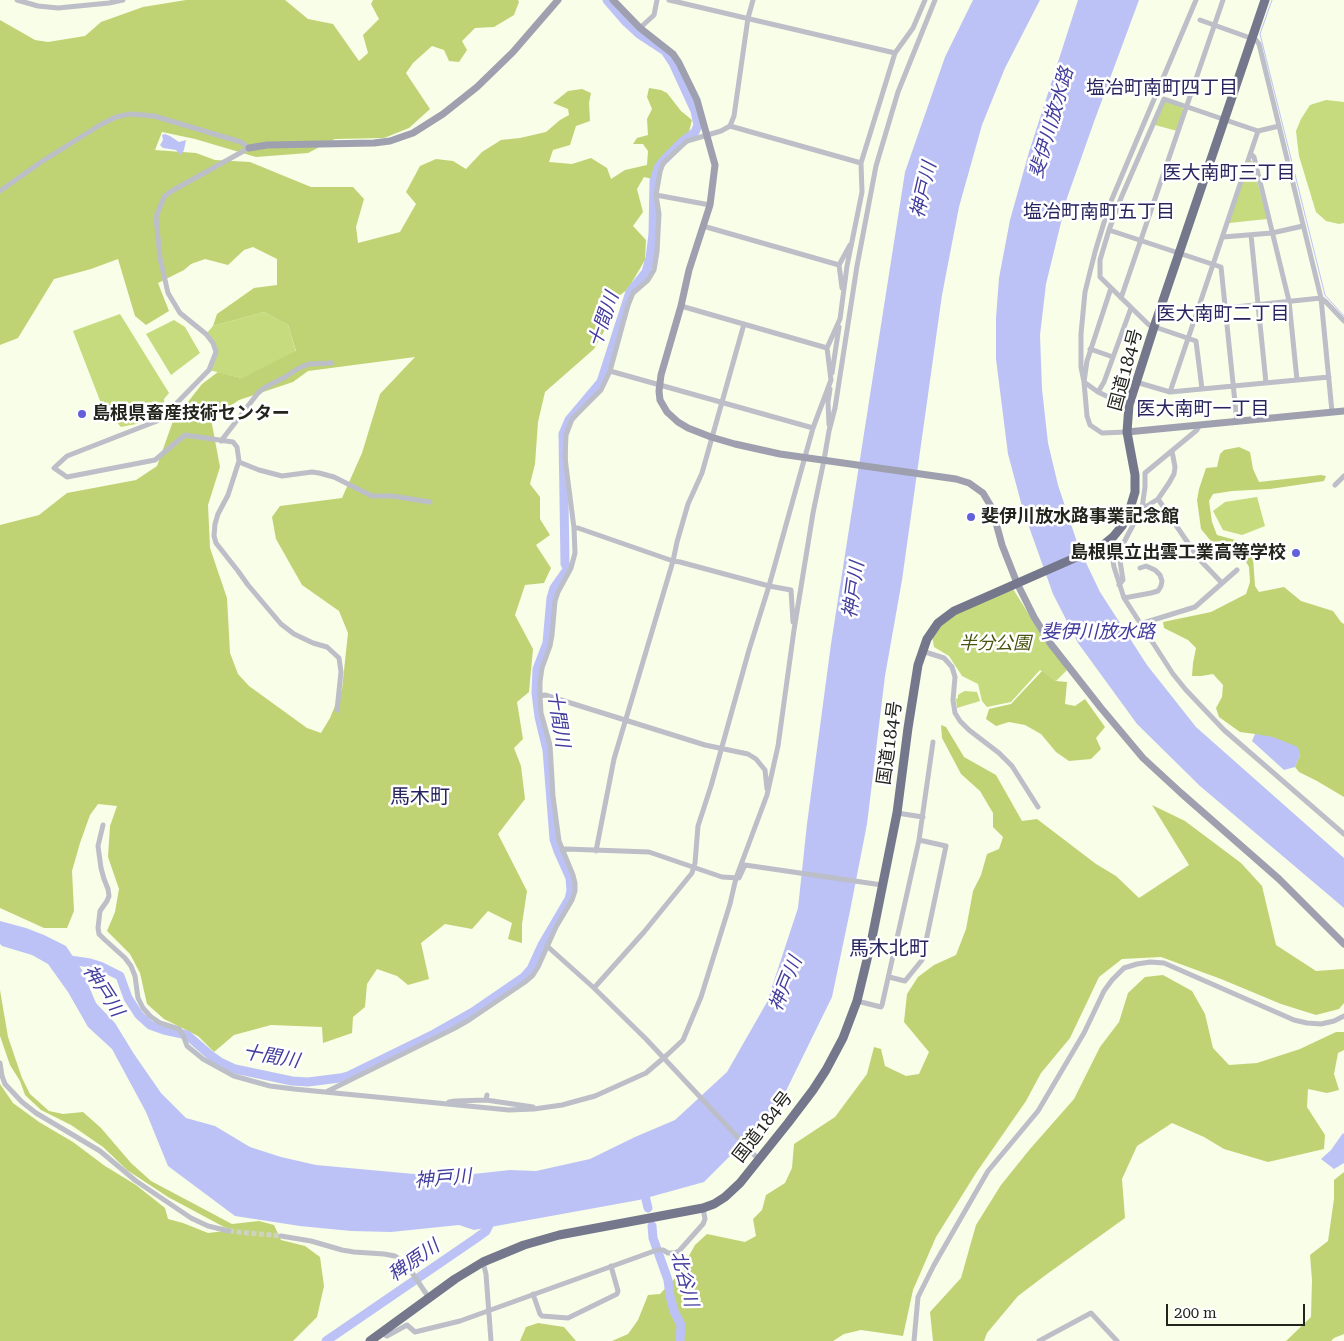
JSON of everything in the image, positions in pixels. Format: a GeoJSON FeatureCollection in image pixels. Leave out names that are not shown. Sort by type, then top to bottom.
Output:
{"type":"FeatureCollection","features":[{"type":"Feature","properties":{"kind":"highway","name":"国道184号"},"geometry":{"type":"LineString","coordinates":[[370,1341],[428,1295],[454,1278],[483,1262],[524,1245],[559,1235],[703,1208],[714,1204],[733,1191],[798,1110],[826,1070],[843,1038],[857,1001],[871,943],[880,884],[897,813],[908,728],[922,651],[927,639],[938,623],[945,617],[954,611],[1104,544],[1122,526],[1130,512],[1135,492],[1135,475],[1127,432],[1129,405],[1265,0]]}},
{"type":"Feature","properties":{"kind":"street"},"geometry":{"type":"LineString","coordinates":[[16,0],[38,6],[58,8],[123,0]]}},
{"type":"Feature","properties":{"kind":"street"},"geometry":{"type":"LineString","coordinates":[[337,710],[341,672],[339,658],[327,647],[294,634],[281,624],[248,585],[216,542],[214,536],[215,524],[228,495],[239,462],[237,447],[233,442],[185,435],[155,460],[67,477],[54,468],[67,456],[157,421],[209,370],[216,352],[213,343],[206,334],[180,313],[168,293],[160,258],[156,217],[164,197],[249,148],[267,145],[374,143],[396,139],[413,133],[442,114],[483,82],[558,0]]}},
{"type":"Feature","properties":{"kind":"street"},"geometry":{"type":"LineString","coordinates":[[613,0],[640,28],[673,54],[679,63],[696,100],[707,134],[714,165],[710,206],[689,270],[660,384],[660,400],[667,412],[684,426],[735,444],[827,461],[937,476],[969,483],[983,493],[992,508],[1002,545],[1017,583],[1034,617],[1050,642],[1102,708],[1143,758],[1279,879],[1344,944]]}},
{"type":"Feature","properties":{"kind":"street"},"geometry":{"type":"LineString","coordinates":[[640,28],[654,15],[657,0]]}},
{"type":"Feature","properties":{"kind":"street"},"geometry":{"type":"LineString","coordinates":[[669,0],[895,53]]}},
{"type":"Feature","properties":{"kind":"street"},"geometry":{"type":"LineString","coordinates":[[328,1092],[469,1020],[532,975],[538,967],[572,900],[575,883],[558,841],[550,745],[540,696],[542,668],[552,636],[555,601],[571,568],[575,553],[574,528],[565,458],[566,435],[572,419],[601,390],[610,371],[631,299],[634,293],[648,280],[654,270],[659,214],[656,195],[663,163],[687,141],[721,131],[730,126],[734,116],[748,18],[753,0]]}},
{"type":"Feature","properties":{"kind":"street"},"geometry":{"type":"LineString","coordinates":[[103,825],[98,846],[101,868],[109,896],[100,910],[99,934],[131,966],[135,976],[138,998],[150,1016],[160,1023],[179,1030],[187,1046],[203,1059],[234,1076],[270,1086],[509,1110],[534,1109],[562,1106],[595,1096],[646,1073],[683,1040],[701,997],[730,904],[736,878],[767,795],[778,746],[813,513],[827,461],[828,402],[852,240],[862,192],[861,162],[895,53],[913,28],[926,0]]}},
{"type":"Feature","properties":{"kind":"street"},"geometry":{"type":"LineString","coordinates":[[829,431],[835,408],[857,266],[876,166],[898,92],[935,0]]}},
{"type":"Feature","properties":{"kind":"street"},"geometry":{"type":"LineString","coordinates":[[1196,0],[1109,206],[1094,252],[1085,292],[1081,334],[1081,367],[1086,416],[1090,425],[1102,434],[1344,411]]}},
{"type":"Feature","properties":{"kind":"street"},"geometry":{"type":"LineString","coordinates":[[1121,298],[1223,0]]}},
{"type":"Feature","properties":{"kind":"street"},"geometry":{"type":"LineString","coordinates":[[1200,20],[1252,38],[1259,44],[1321,298],[1332,412]]}},
{"type":"Feature","properties":{"kind":"street"},"geometry":{"type":"LineString","coordinates":[[1202,390],[1196,341],[1150,325],[1100,277],[1100,260],[1109,230],[1164,99],[1258,131],[1279,126]]}},
{"type":"Feature","properties":{"kind":"street"},"geometry":{"type":"LineString","coordinates":[[0,191],[41,162],[100,125],[116,117],[130,114],[154,116],[241,142],[249,148]]}},
{"type":"Feature","properties":{"kind":"street"},"geometry":{"type":"LineString","coordinates":[[730,126],[861,162]]}},
{"type":"Feature","properties":{"kind":"street"},"geometry":{"type":"LineString","coordinates":[[1170,392],[1258,131]]}},
{"type":"Feature","properties":{"kind":"street"},"geometry":{"type":"LineString","coordinates":[[1251,154],[1254,157],[1289,301],[1297,380]]}},
{"type":"Feature","properties":{"kind":"street"},"geometry":{"type":"LineString","coordinates":[[656,195],[710,206]]}},
{"type":"Feature","properties":{"kind":"street"},"geometry":{"type":"LineString","coordinates":[[704,226],[839,265]]}},
{"type":"Feature","properties":{"kind":"street"},"geometry":{"type":"LineString","coordinates":[[1222,237],[1272,233],[1303,226]]}},
{"type":"Feature","properties":{"kind":"street"},"geometry":{"type":"LineString","coordinates":[[1109,230],[1221,268],[1237,422]]}},
{"type":"Feature","properties":{"kind":"street"},"geometry":{"type":"LineString","coordinates":[[1251,235],[1266,383]]}},
{"type":"Feature","properties":{"kind":"street"},"geometry":{"type":"LineString","coordinates":[[843,297],[839,265],[852,240]]}},
{"type":"Feature","properties":{"kind":"street"},"geometry":{"type":"LineString","coordinates":[[1084,382],[1090,348],[1111,288]]}},
{"type":"Feature","properties":{"kind":"street"},"geometry":{"type":"LineString","coordinates":[[1226,308],[1321,298],[1344,321]]}},
{"type":"Feature","properties":{"kind":"street"},"geometry":{"type":"LineString","coordinates":[[681,306],[827,348]]}},
{"type":"Feature","properties":{"kind":"street"},"geometry":{"type":"LineString","coordinates":[[1098,392],[1104,382],[1131,308]]}},
{"type":"Feature","properties":{"kind":"street"},"geometry":{"type":"LineString","coordinates":[[594,988],[692,874],[698,826],[769,586],[804,457],[831,380],[827,348],[840,319]]}},
{"type":"Feature","properties":{"kind":"street"},"geometry":{"type":"LineString","coordinates":[[596,851],[614,759],[627,712],[673,561],[688,504],[702,473],[744,324]]}},
{"type":"Feature","properties":{"kind":"street"},"geometry":{"type":"LineString","coordinates":[[1090,348],[1113,357]]}},
{"type":"Feature","properties":{"kind":"street"},"geometry":{"type":"LineString","coordinates":[[222,441],[258,393],[264,388],[304,366],[332,363]]}},
{"type":"Feature","properties":{"kind":"street"},"geometry":{"type":"LineString","coordinates":[[610,371],[813,428]]}},
{"type":"Feature","properties":{"kind":"street"},"geometry":{"type":"LineString","coordinates":[[1136,382],[1170,392],[1329,377]]}},
{"type":"Feature","properties":{"kind":"street"},"geometry":{"type":"LineString","coordinates":[[1084,382],[1098,392],[1129,405]]}},
{"type":"Feature","properties":{"kind":"street"},"geometry":{"type":"LineString","coordinates":[[1119,585],[1123,580],[1120,561],[1122,546],[1142,506],[1145,473],[1197,430],[1199,426]]}},
{"type":"Feature","properties":{"kind":"street"},"geometry":{"type":"LineString","coordinates":[[1142,506],[1148,506],[1158,499],[1174,474],[1175,467],[1172,451]]}},
{"type":"Feature","properties":{"kind":"street"},"geometry":{"type":"LineString","coordinates":[[239,462],[282,476],[312,472],[319,473],[372,496],[392,496],[430,502]]}},
{"type":"Feature","properties":{"kind":"street"},"geometry":{"type":"LineString","coordinates":[[1335,485],[1344,476]]}},
{"type":"Feature","properties":{"kind":"street"},"geometry":{"type":"LineString","coordinates":[[1158,499],[1199,559],[1222,583]]}},
{"type":"Feature","properties":{"kind":"street"},"geometry":{"type":"LineString","coordinates":[[574,528],[673,561],[790,590],[794,630]]}},
{"type":"Feature","properties":{"kind":"street"},"geometry":{"type":"LineString","coordinates":[[1104,544],[1111,548],[1114,567],[1124,598],[1177,679],[1224,730],[1344,834]]}},
{"type":"Feature","properties":{"kind":"street"},"geometry":{"type":"LineString","coordinates":[[1124,598],[1151,593],[1158,590],[1161,586],[1162,581],[1155,570],[1146,566],[1140,568]]}},
{"type":"Feature","properties":{"kind":"street"},"geometry":{"type":"LineString","coordinates":[[1140,624],[1195,607],[1237,570]]}},
{"type":"Feature","properties":{"kind":"street"},"geometry":{"type":"LineString","coordinates":[[922,651],[944,658],[952,667],[955,677],[953,700],[955,713],[969,730],[999,753],[1012,766],[1038,807]]}},
{"type":"Feature","properties":{"kind":"street"},"geometry":{"type":"LineString","coordinates":[[540,696],[545,695],[705,744],[748,754],[756,759],[765,770],[767,795]]}},
{"type":"Feature","properties":{"kind":"street"},"geometry":{"type":"LineString","coordinates":[[857,1001],[881,1007],[919,840],[933,742]]}},
{"type":"Feature","properties":{"kind":"street"},"geometry":{"type":"LineString","coordinates":[[897,813],[923,817]]}},
{"type":"Feature","properties":{"kind":"street"},"geometry":{"type":"LineString","coordinates":[[889,977],[905,980],[922,960],[946,846],[919,840]]}},
{"type":"Feature","properties":{"kind":"street"},"geometry":{"type":"LineString","coordinates":[[562,850],[649,852],[717,876],[739,878],[745,865],[880,884]]}},
{"type":"Feature","properties":{"kind":"street"},"geometry":{"type":"LineString","coordinates":[[547,946],[594,988],[646,1039],[758,1158]]}},
{"type":"Feature","properties":{"kind":"street"},"geometry":{"type":"LineString","coordinates":[[914,1341],[918,1297],[939,1256],[988,1171],[1038,1111],[1084,1033],[1104,991],[1124,968],[1150,962],[1164,963],[1294,1020],[1321,1024],[1344,1016]]}},
{"type":"Feature","properties":{"kind":"street"},"geometry":{"type":"LineString","coordinates":[[0,1063],[5,1084],[22,1102],[36,1113],[100,1151],[136,1181],[191,1218],[208,1226],[229,1231]]}},
{"type":"Feature","properties":{"kind":"street"},"geometry":{"type":"LineString","coordinates":[[446,1103],[487,1098],[532,1106],[534,1109]]}},
{"type":"Feature","properties":{"kind":"street"},"geometry":{"type":"LineString","coordinates":[[382,1333],[387,1336],[407,1325],[415,1332],[460,1321],[659,1250],[671,1254],[678,1251],[703,1224],[705,1219],[703,1208]]}},
{"type":"Feature","properties":{"kind":"street"},"geometry":{"type":"LineString","coordinates":[[281,1236],[311,1241],[342,1250],[395,1256],[410,1268],[428,1295]]}},
{"type":"Feature","properties":{"kind":"street"},"geometry":{"type":"LineString","coordinates":[[483,1262],[486,1274],[491,1341]]}},
{"type":"Feature","properties":{"kind":"street"},"geometry":{"type":"LineString","coordinates":[[532,1294],[542,1316],[568,1318],[617,1294],[618,1291],[611,1266]]}},
{"type":"Feature","properties":{"kind":"street"},"geometry":{"type":"LineString","coordinates":[[1039,1341],[1091,1312],[1117,1341]]}},
{"type":"Feature","properties":{"kind":"green space"},"geometry":{"type":"Polygon","coordinates":[[[186,0],[285,0],[308,19],[333,24],[359,61],[368,53],[363,35],[379,19],[371,4],[373,0],[518,0],[514,15],[494,27],[475,28],[462,41],[467,50],[459,62],[449,61],[444,50],[432,46],[413,63],[406,73],[430,109],[409,128],[384,138],[335,139],[308,153],[256,157],[195,139],[162,132],[155,150],[196,153],[215,160],[250,162],[311,187],[353,187],[364,199],[356,227],[358,243],[400,232],[416,204],[406,192],[420,166],[436,159],[453,161],[466,169],[482,152],[501,140],[546,132],[569,115],[568,109],[553,103],[568,91],[582,89],[591,93],[589,103],[590,121],[576,126],[570,145],[553,150],[549,162],[572,164],[591,158],[607,168],[611,179],[625,170],[647,165],[648,151],[643,144],[633,144],[637,138],[648,135],[647,119],[652,109],[647,97],[649,88],[667,93],[681,111],[692,120],[689,132],[659,161],[652,179],[644,177],[637,189],[643,212],[633,226],[646,240],[645,260],[628,289],[615,299],[607,326],[594,349],[545,392],[538,422],[535,464],[530,484],[540,497],[540,519],[550,535],[536,545],[551,568],[544,583],[525,585],[515,615],[533,649],[529,692],[517,702],[523,739],[514,748],[521,766],[525,799],[498,834],[527,891],[522,924],[522,943],[508,939],[512,923],[488,911],[472,929],[445,924],[421,943],[429,979],[408,985],[397,976],[377,969],[367,984],[365,1007],[353,1017],[352,1033],[323,1043],[322,1027],[271,1025],[234,1035],[214,1052],[198,1036],[164,1019],[147,1004],[140,973],[130,954],[107,931],[115,912],[119,889],[108,857],[110,826],[117,806],[98,804],[90,815],[72,871],[74,911],[67,928],[44,928],[0,908],[0,525],[39,515],[67,493],[136,480],[157,466],[173,421],[202,384],[218,372],[241,378],[296,351],[288,325],[264,312],[213,326],[217,314],[254,288],[277,285],[277,259],[253,247],[244,250],[228,265],[205,259],[191,264],[184,270],[158,283],[169,311],[146,325],[135,316],[118,259],[54,279],[18,338],[0,345],[0,20],[35,40],[48,42],[85,36],[101,22],[143,7],[186,0]],[[415,357],[308,371],[293,382],[239,400],[211,419],[220,467],[208,505],[210,548],[227,598],[230,653],[238,674],[249,686],[307,728],[321,733],[330,718],[342,689],[348,633],[339,611],[302,585],[276,539],[272,517],[280,506],[342,498],[362,453],[380,394],[415,357]]]}},
{"type":"Feature","properties":{"kind":"green space"},"geometry":{"type":"Polygon","coordinates":[[[1326,100],[1344,102],[1344,223],[1339,224],[1326,221],[1316,212],[1299,156],[1296,131],[1310,105],[1326,100]]]}},
{"type":"Feature","properties":{"kind":"green space"},"geometry":{"type":"Polygon","coordinates":[[[1165,101],[1182,107],[1184,111],[1177,131],[1155,125],[1165,101]]]}},
{"type":"Feature","properties":{"kind":"green space"},"geometry":{"type":"Polygon","coordinates":[[[1250,160],[1252,161],[1267,219],[1229,223],[1250,160]]]}},
{"type":"Feature","properties":{"kind":"green space"},"geometry":{"type":"Polygon","coordinates":[[[264,312],[288,325],[296,352],[241,378],[209,370],[216,352],[206,334],[213,326],[264,312]]]}},
{"type":"Feature","properties":{"kind":"green space"},"geometry":{"type":"Polygon","coordinates":[[[120,314],[169,393],[164,399],[164,408],[154,417],[121,427],[113,414],[104,411],[73,331],[120,314]]]}},
{"type":"Feature","properties":{"kind":"green space"},"geometry":{"type":"Polygon","coordinates":[[[174,320],[185,327],[200,353],[171,375],[146,334],[174,320]]]}},
{"type":"Feature","properties":{"kind":"green space"},"geometry":{"type":"Polygon","coordinates":[[[1239,447],[1250,452],[1253,469],[1259,482],[1326,476],[1324,481],[1270,489],[1213,494],[1209,501],[1212,522],[1217,535],[1239,541],[1253,558],[1255,586],[1259,592],[1284,587],[1301,601],[1333,611],[1344,624],[1344,797],[1299,772],[1295,767],[1300,755],[1255,734],[1240,732],[1219,717],[1216,708],[1222,697],[1223,685],[1213,674],[1192,676],[1196,648],[1188,640],[1164,628],[1163,622],[1211,612],[1246,594],[1250,582],[1249,567],[1245,560],[1210,540],[1201,529],[1197,500],[1206,468],[1217,467],[1220,454],[1224,450],[1239,447]]]}},
{"type":"Feature","properties":{"kind":"green space"},"geometry":{"type":"Polygon","coordinates":[[[1257,497],[1265,526],[1242,535],[1223,530],[1213,511],[1225,502],[1257,497]]]}},
{"type":"Feature","properties":{"kind":"green space","name":"半分公園"},"geometry":{"type":"Polygon","coordinates":[[[1013,589],[1067,670],[1056,681],[1040,670],[1011,702],[987,707],[982,701],[978,684],[962,676],[949,656],[934,647],[932,636],[950,616],[1013,589]]]}},
{"type":"Feature","properties":{"kind":"green space"},"geometry":{"type":"Polygon","coordinates":[[[1042,671],[1056,681],[1067,682],[1065,704],[1075,706],[1085,699],[1105,727],[1096,738],[1101,749],[1091,759],[1069,761],[1056,752],[1041,734],[1025,725],[1009,722],[996,726],[986,719],[989,709],[1011,704],[1042,671]]]}},
{"type":"Feature","properties":{"kind":"green space"},"geometry":{"type":"Polygon","coordinates":[[[965,691],[977,692],[980,701],[957,708],[956,699],[958,695],[965,691]]]}},
{"type":"Feature","properties":{"kind":"green space"},"geometry":{"type":"Polygon","coordinates":[[[941,725],[946,727],[964,757],[996,775],[1022,821],[1037,819],[1096,864],[1116,876],[1139,898],[1189,865],[1152,805],[1185,821],[1241,863],[1262,886],[1276,945],[1316,971],[1344,969],[1344,1003],[1339,1009],[1316,1015],[1281,1004],[1161,957],[1122,959],[1099,977],[1070,1038],[1041,1073],[1026,1101],[976,1173],[936,1237],[913,1290],[903,1336],[861,1330],[844,1334],[833,1341],[612,1341],[628,1334],[638,1320],[648,1295],[660,1294],[679,1274],[695,1245],[707,1234],[745,1242],[756,1236],[753,1219],[762,1210],[766,1195],[785,1183],[792,1168],[794,1144],[835,1117],[867,1074],[874,1047],[881,1049],[885,1066],[906,1076],[919,1074],[929,1052],[904,1022],[907,994],[918,977],[934,965],[956,955],[966,929],[973,891],[981,875],[987,854],[999,849],[1003,837],[993,827],[993,813],[980,791],[961,774],[942,738],[941,725]]]}},
{"type":"Feature","properties":{"kind":"green space"},"geometry":{"type":"Polygon","coordinates":[[[1163,975],[1192,991],[1205,1014],[1213,1048],[1229,1065],[1257,1063],[1300,1049],[1336,1032],[1344,1032],[1344,1050],[1338,1053],[1334,1074],[1339,1090],[1327,1093],[1308,1089],[1307,1107],[1325,1135],[1324,1149],[1268,1162],[1224,1149],[1204,1137],[1172,1123],[1137,1146],[1122,1179],[1125,1218],[1018,1296],[987,1333],[984,1341],[933,1341],[930,1312],[961,1278],[976,1225],[1001,1185],[1074,1099],[1100,1047],[1119,1022],[1128,993],[1145,977],[1163,975]]]}},
{"type":"Feature","properties":{"kind":"green space"},"geometry":{"type":"Polygon","coordinates":[[[0,990],[8,1037],[22,1078],[30,1094],[49,1111],[63,1114],[83,1112],[101,1128],[131,1163],[151,1181],[232,1224],[259,1221],[274,1225],[281,1240],[305,1246],[320,1257],[324,1286],[317,1317],[293,1341],[0,1341],[0,1084],[13,1103],[136,1185],[165,1208],[168,1219],[208,1233],[233,1230],[168,1197],[127,1170],[103,1147],[71,1125],[41,1110],[25,1095],[20,1081],[10,1065],[0,1036],[0,990]]]}},
{"type":"Feature","properties":{"kind":"green space"},"geometry":{"type":"Polygon","coordinates":[[[1344,1172],[1344,1334],[1331,1341],[1286,1341],[1311,1317],[1312,1280],[1310,1255],[1328,1241],[1334,1199],[1334,1180],[1344,1172]]]}},
{"type":"Feature","properties":{"kind":"green space"},"geometry":{"type":"Polygon","coordinates":[[[538,1323],[564,1327],[576,1341],[520,1341],[526,1327],[538,1323]]]}},
{"type":"Feature","properties":{"kind":"water","name":"神戸川"},"geometry":{"type":"Polygon","coordinates":[[[973,0],[1040,0],[1005,68],[982,125],[959,207],[942,295],[902,580],[885,676],[867,824],[850,911],[832,997],[783,1097],[704,1182],[639,1200],[474,1230],[459,1225],[391,1232],[351,1231],[300,1226],[235,1216],[168,1166],[146,1112],[112,1049],[88,1027],[68,992],[48,964],[32,955],[0,944],[0,921],[26,928],[66,946],[82,970],[96,1003],[115,1023],[161,1093],[186,1118],[215,1126],[250,1147],[316,1165],[414,1174],[464,1175],[510,1170],[536,1171],[590,1159],[675,1120],[727,1072],[767,1002],[798,908],[831,644],[905,172],[945,57],[973,0]]]}},
{"type":"Feature","properties":{"kind":"water","name":"斐伊川放水路"},"geometry":{"type":"Polygon","coordinates":[[[1078,0],[1139,0],[1067,198],[1046,284],[1040,335],[1042,389],[1048,443],[1058,485],[1079,548],[1100,592],[1147,665],[1196,727],[1344,858],[1344,908],[1200,786],[1137,724],[1078,643],[1053,594],[1023,510],[1008,454],[996,359],[996,318],[999,278],[1010,220],[1029,152],[1078,0]]]}},
{"type":"Feature","properties":{"kind":"water"},"geometry":{"type":"Polygon","coordinates":[[[165,134],[179,142],[186,140],[181,155],[176,150],[163,148],[160,145],[163,140],[162,135],[165,134]]]}},
{"type":"Feature","properties":{"kind":"water"},"geometry":{"type":"Polygon","coordinates":[[[1255,734],[1273,737],[1298,747],[1300,755],[1295,767],[1284,770],[1252,741],[1255,734]]]}},
{"type":"Feature","properties":{"kind":"water"},"geometry":{"type":"Polygon","coordinates":[[[1343,1133],[1344,1163],[1334,1169],[1321,1159],[1331,1150],[1343,1133]]]}},
{"type":"Feature","properties":{"kind":"waterway","name":"十間川"},"geometry":{"type":"LineString","coordinates":[[63,959],[90,963],[120,976],[128,998],[139,1015],[150,1025],[187,1035],[220,1062],[235,1069],[292,1081],[308,1082],[348,1076],[434,1034],[473,1012],[524,977],[531,969],[542,945],[569,899],[571,891],[570,878],[554,839],[547,750],[539,717],[536,693],[537,669],[547,643],[551,598],[554,588],[568,568],[565,564],[563,434],[569,420],[601,382],[630,292],[646,272],[653,234],[654,181],[658,168],[683,141],[695,132],[698,125],[695,111],[673,63],[665,51],[639,34],[607,0]]}},
{"type":"Feature","properties":{"kind":"waterway"},"geometry":{"type":"LineString","coordinates":[[1272,0],[1260,34],[1325,295],[1344,316]]}},
{"type":"Feature","properties":{"kind":"waterway","name":"北谷川"},"geometry":{"type":"LineString","coordinates":[[643,1187],[648,1208]]}},
{"type":"Feature","properties":{"kind":"waterway","name":"稗原川"},"geometry":{"type":"LineString","coordinates":[[326,1341],[486,1231],[492,1219]]}},
{"type":"Feature","properties":{"kind":"waterway","name":"北谷川"},"geometry":{"type":"LineString","coordinates":[[652,1226],[653,1238],[668,1280],[674,1311],[681,1325],[680,1341]]}},
{"type":"Feature","properties":{"kind":"tunnel"},"geometry":{"type":"LineString","coordinates":[[229,1231],[281,1236]]}},
{"type":"Feature","properties":{"kind":"place","name":"島根県畜産技術センター"},"geometry":{"type":"Point","coordinates":[82,414]}},
{"type":"Feature","properties":{"kind":"place","name":"斐伊川放水路事業記念館"},"geometry":{"type":"Point","coordinates":[971,517]}},
{"type":"Feature","properties":{"kind":"place","name":"島根県立出雲工業高等学校"},"geometry":{"type":"Point","coordinates":[1296,553]}},
{"type":"Feature","properties":{"kind":"district","name":"塩冶町南町四丁目"},"geometry":{"type":"Point","coordinates":[1162,88]}},
{"type":"Feature","properties":{"kind":"district","name":"医大南町三丁目"},"geometry":{"type":"Point","coordinates":[1229,173]}},
{"type":"Feature","properties":{"kind":"district","name":"塩冶町南町五丁目"},"geometry":{"type":"Point","coordinates":[1099,212]}},
{"type":"Feature","properties":{"kind":"district","name":"医大南町二丁目"},"geometry":{"type":"Point","coordinates":[1223,314]}},
{"type":"Feature","properties":{"kind":"district","name":"医大南町一丁目"},"geometry":{"type":"Point","coordinates":[1203,409]}},
{"type":"Feature","properties":{"kind":"district","name":"馬木町"},"geometry":{"type":"Point","coordinates":[420,797]}},
{"type":"Feature","properties":{"kind":"district","name":"馬木北町"},"geometry":{"type":"Point","coordinates":[889,949]}}]}
